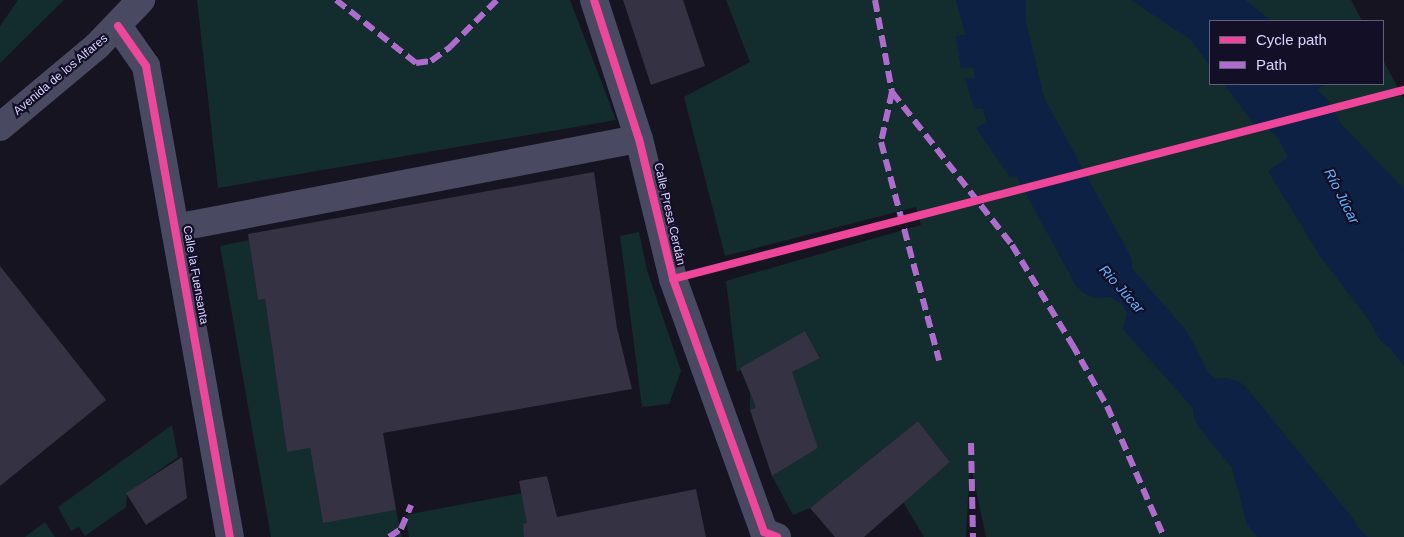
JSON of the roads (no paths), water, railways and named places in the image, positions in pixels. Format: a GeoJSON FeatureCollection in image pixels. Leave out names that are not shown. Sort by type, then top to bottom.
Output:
{"type":"FeatureCollection","features":[{"type":"Feature","properties":{"kind":"street","name":"Avenida de los Alfares"},"geometry":{"type":"LineString","coordinates":[[0,127],[118,26],[141,0]]}},
{"type":"Feature","properties":{"kind":"street","name":"Calle Presa Cerdán"},"geometry":{"type":"LineString","coordinates":[[594,0],[639,138],[672,279],[764,532],[776,537]]}},
{"type":"Feature","properties":{"kind":"street","name":"Calle la Fuensanta"},"geometry":{"type":"LineString","coordinates":[[118,26],[146,66],[230,537]]}},
{"type":"Feature","properties":{"kind":"street"},"geometry":{"type":"LineString","coordinates":[[176,228],[639,138]]}},
{"type":"Feature","properties":{"kind":"water"},"geometry":{"type":"Polygon","coordinates":[[[956,0],[1026,0],[1026,42],[1009,53],[1014,67],[1031,58],[1029,89],[1020,98],[1023,109],[1030,104],[1066,162],[1010,177],[976,128],[994,119],[994,108],[974,109],[965,79],[986,77],[982,67],[961,68],[956,36],[986,32],[981,22],[962,23],[956,0]]]}},
{"type":"Feature","properties":{"kind":"water"},"geometry":{"type":"Polygon","coordinates":[[[1131,0],[1245,0],[1271,20],[1209,20],[1209,65],[1191,40],[1131,0]]]}},
{"type":"Feature","properties":{"kind":"water"},"geometry":{"type":"Polygon","coordinates":[[[1225,85],[1324,85],[1257,128],[1225,85]]]}},
{"type":"Feature","properties":{"kind":"water"},"geometry":{"type":"Polygon","coordinates":[[[1339,122],[1404,189],[1404,366],[1320,256],[1268,171],[1339,122]]]}},
{"type":"Feature","properties":{"kind":"water"},"geometry":{"type":"Polygon","coordinates":[[[1073,187],[1127,263],[1186,330],[1208,372],[1266,428],[1269,442],[1290,466],[1368,537],[1257,537],[1247,524],[1226,446],[1123,329],[1127,312],[1121,303],[1103,293],[1035,197],[1073,187]]]}},
{"type":"Feature","properties":{"kind":"waterway","name":"Rio Júcar"},"geometry":{"type":"LineString","coordinates":[[989,0],[1015,109],[1101,267]]}},
{"type":"Feature","properties":{"kind":"waterway","name":"Río Júcar"},"geometry":{"type":"LineString","coordinates":[[1267,85],[1304,120],[1404,320]]}},
{"type":"Feature","properties":{"kind":"waterway","name":"Rio Júcar"},"geometry":{"type":"LineString","coordinates":[[1224,409],[1328,537]]}}]}
